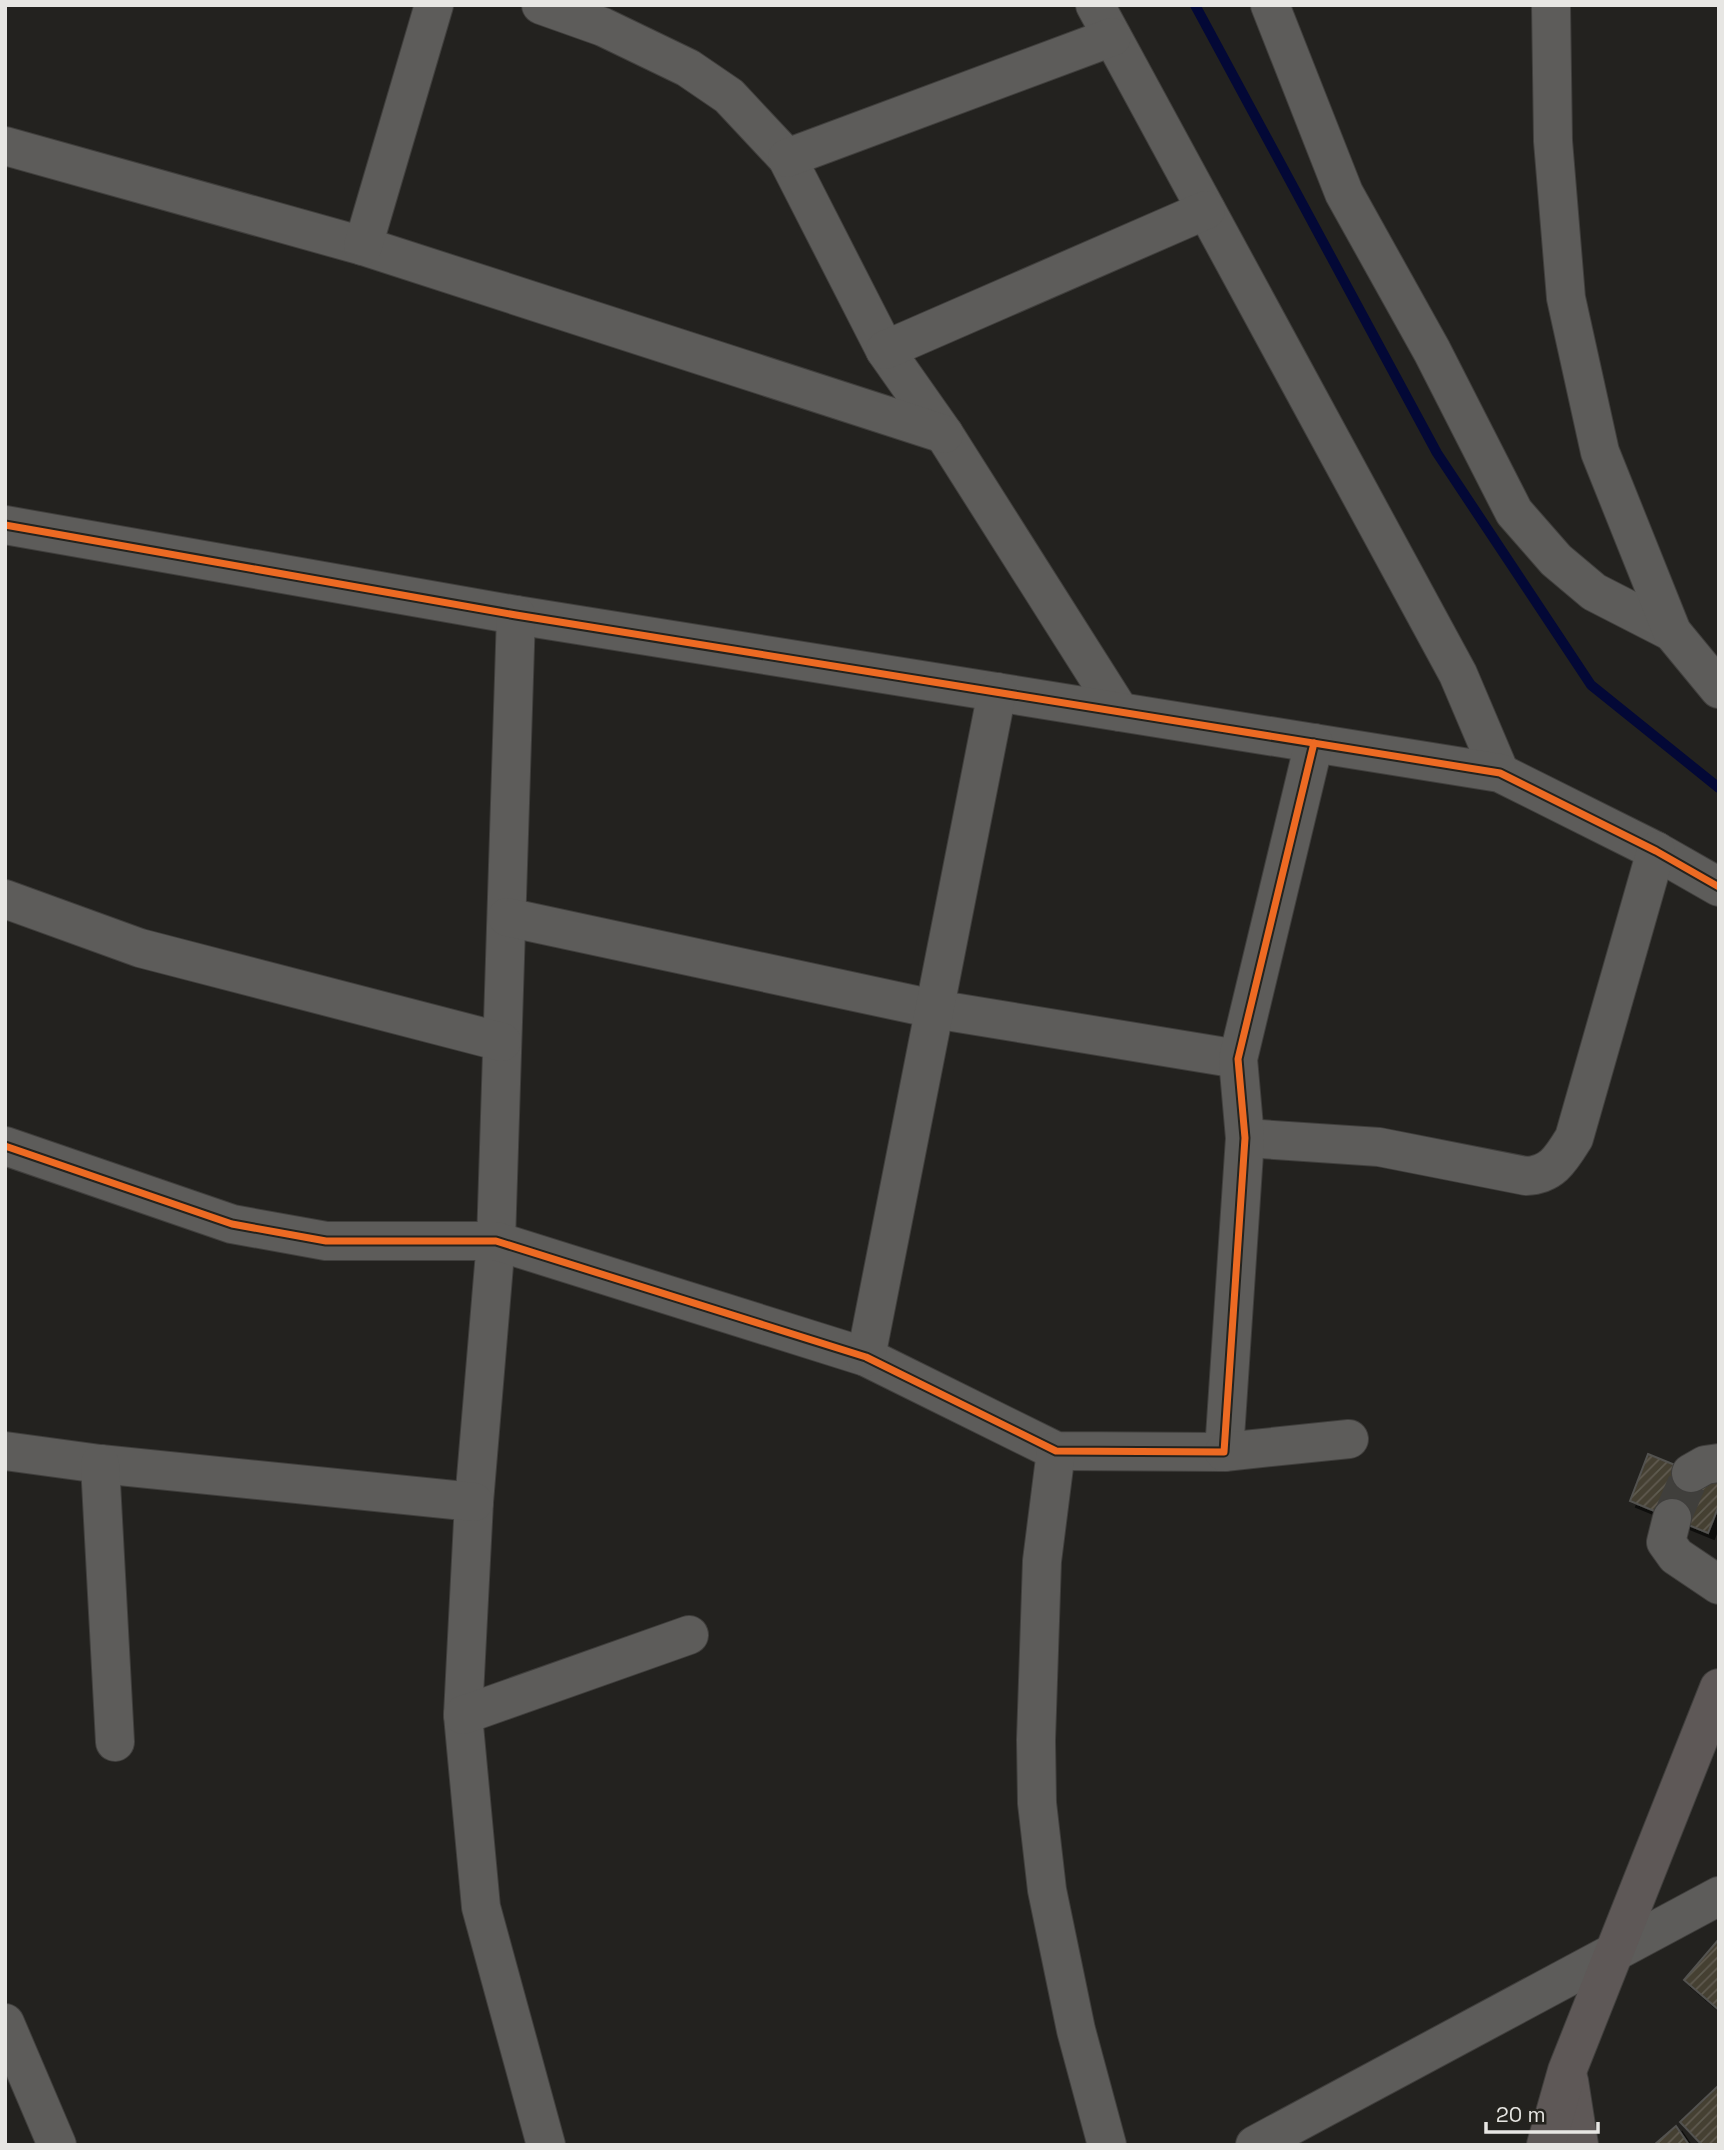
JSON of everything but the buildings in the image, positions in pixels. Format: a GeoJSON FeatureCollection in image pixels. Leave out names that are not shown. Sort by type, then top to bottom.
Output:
{"type":"FeatureCollection","features":[{"type":"Feature","properties":{"kind":"main road"},"geometry":{"type":"LineString","coordinates":[[1546,2145],[1567,2071],[1719,1689]]}},
{"type":"Feature","properties":{"kind":"main road"},"geometry":{"type":"LineString","coordinates":[[1567,2071],[1580,2145]]}},
{"type":"Feature","properties":{"kind":"street"},"geometry":{"type":"LineString","coordinates":[[363,246],[434,5]]}},
{"type":"Feature","properties":{"kind":"street"},"geometry":{"type":"LineString","coordinates":[[541,5],[603,27],[688,68],[729,96],[787,158],[885,350],[944,434],[1120,712]]}},
{"type":"Feature","properties":{"kind":"street"},"geometry":{"type":"LineString","coordinates":[[1270,5],[1344,193],[1432,351],[1514,512],[1556,560],[1594,592],[1672,632]]}},
{"type":"Feature","properties":{"kind":"street"},"geometry":{"type":"LineString","coordinates":[[1551,5],[1553,141],[1566,298],[1600,452],[1672,632],[1719,689]]}},
{"type":"Feature","properties":{"kind":"street"},"geometry":{"type":"LineString","coordinates":[[787,158],[1103,21],[1458,674],[1500,773]]}},
{"type":"Feature","properties":{"kind":"street"},"geometry":{"type":"LineString","coordinates":[[5,146],[363,246],[944,434]]}},
{"type":"Feature","properties":{"kind":"street"},"geometry":{"type":"LineString","coordinates":[[885,350],[1206,210]]}},
{"type":"Feature","properties":{"kind":"street"},"geometry":{"type":"LineString","coordinates":[[5,525],[516,615],[1500,773],[1656,851],[1719,887]]}},
{"type":"Feature","properties":{"kind":"street"},"geometry":{"type":"LineString","coordinates":[[516,615],[495,1241],[474,1502],[463,1715],[481,1907],[546,2145]]}},
{"type":"Feature","properties":{"kind":"street"},"geometry":{"type":"LineString","coordinates":[[866,1357],[997,692]]}},
{"type":"Feature","properties":{"kind":"street"},"geometry":{"type":"LineString","coordinates":[[1224,1452],[1245,1138],[1238,1059],[1314,743]]}},
{"type":"Feature","properties":{"kind":"street"},"geometry":{"type":"LineString","coordinates":[[1245,1138],[1379,1147],[1526,1176],[1539,1175],[1549,1170],[1563,1156],[1574,1138],[1656,851]]}},
{"type":"Feature","properties":{"kind":"street"},"geometry":{"type":"LineString","coordinates":[[5,899],[140,948],[502,1042]]}},
{"type":"Feature","properties":{"kind":"street"},"geometry":{"type":"LineString","coordinates":[[507,916],[934,1009],[1238,1059]]}},
{"type":"Feature","properties":{"kind":"street"},"geometry":{"type":"LineString","coordinates":[[5,1146],[232,1224],[326,1241],[495,1241],[866,1357],[1056,1451],[1224,1452],[1349,1439]]}},
{"type":"Feature","properties":{"kind":"street"},"geometry":{"type":"LineString","coordinates":[[5,1451],[100,1464],[474,1502]]}},
{"type":"Feature","properties":{"kind":"street"},"geometry":{"type":"LineString","coordinates":[[1056,1451],[1042,1561],[1036,1740],[1037,1803],[1047,1890],[1076,2031],[1107,2145]]}},
{"type":"Feature","properties":{"kind":"street"},"geometry":{"type":"LineString","coordinates":[[100,1464],[115,1742]]}},
{"type":"Feature","properties":{"kind":"street"},"geometry":{"type":"LineString","coordinates":[[1672,1518],[1666,1542],[1671,1551],[1719,1585]]}},
{"type":"Feature","properties":{"kind":"street"},"geometry":{"type":"LineString","coordinates":[[463,1715],[689,1635]]}},
{"type":"Feature","properties":{"kind":"street"},"geometry":{"type":"LineString","coordinates":[[1255,2145],[1719,1896]]}},
{"type":"Feature","properties":{"kind":"street"},"geometry":{"type":"LineString","coordinates":[[5,2023],[57,2145]]}},
{"type":"Feature","properties":{"kind":"waterway"},"geometry":{"type":"LineString","coordinates":[[1195,5],[1437,453],[1591,685],[1719,788]]}},
{"type":"Feature","properties":{"kind":"tunnel"},"geometry":{"type":"LineString","coordinates":[[1672,1518],[1691,1473]]}},
{"type":"Feature","properties":{"kind":"cycle path"},"geometry":{"type":"LineString","coordinates":[[5,525],[516,615],[1500,773],[1656,851],[1719,887]]}},
{"type":"Feature","properties":{"kind":"cycle path"},"geometry":{"type":"LineString","coordinates":[[5,1146],[232,1224],[326,1241],[496,1241],[866,1357],[1056,1451],[1224,1452],[1245,1138],[1238,1059],[1314,743]]}}]}
